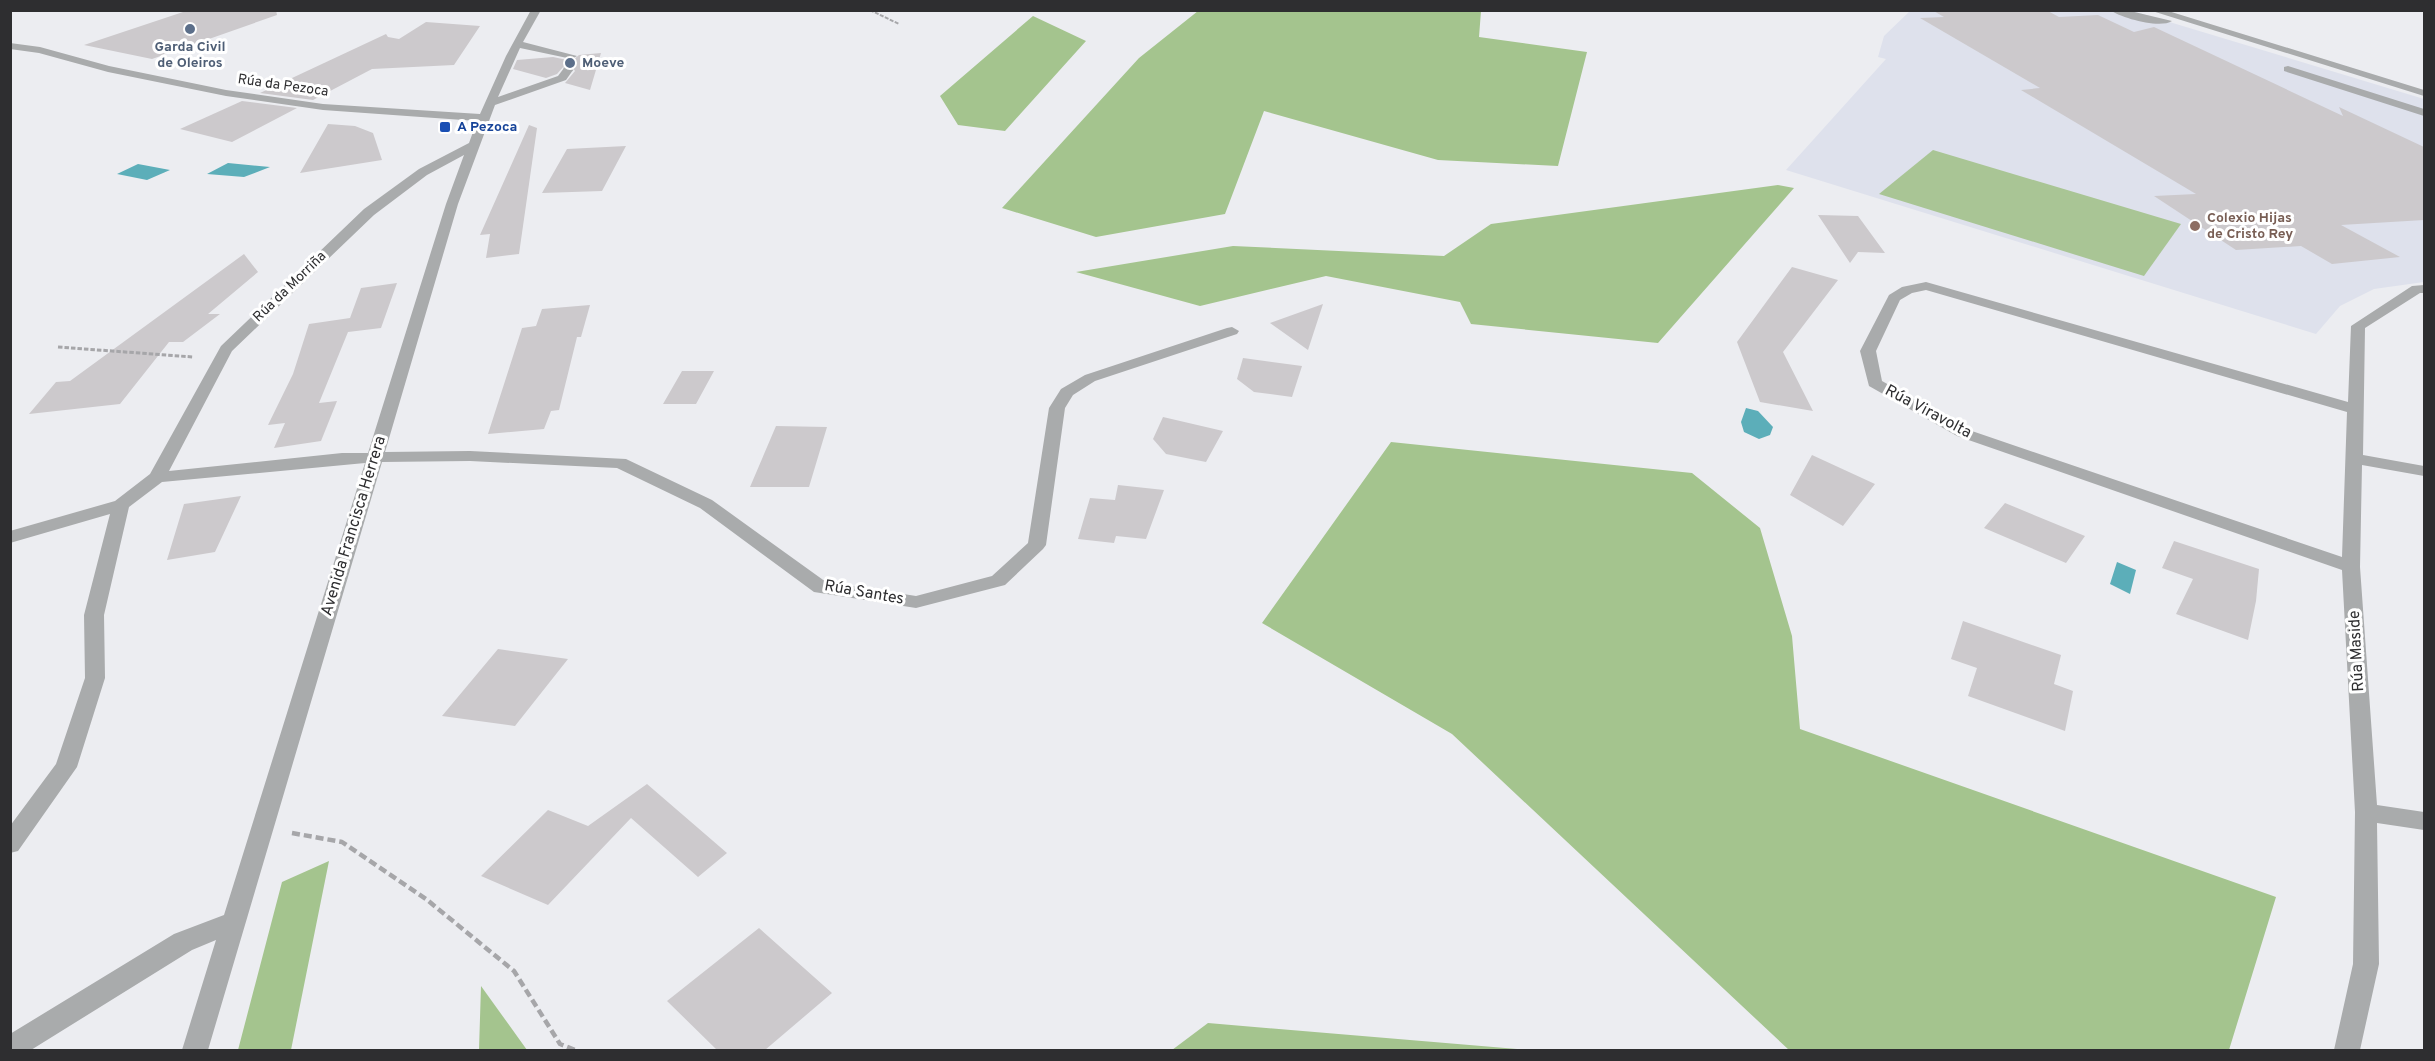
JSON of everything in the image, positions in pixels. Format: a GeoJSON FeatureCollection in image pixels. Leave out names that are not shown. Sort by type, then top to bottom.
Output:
{"type":"FeatureCollection","features":[{"type":"Feature","properties":{"kind":"street","name":"Avenida Francisca Herrera"},"geometry":{"type":"LineString","coordinates":[[195,1050],[452,204],[490,103],[517,44],[536,10]]}},
{"type":"Feature","properties":{"kind":"street"},"geometry":{"type":"LineString","coordinates":[[2115,10],[2148,20],[2180,19]]}},
{"type":"Feature","properties":{"kind":"street"},"geometry":{"type":"LineString","coordinates":[[2153,10],[2424,93]]}},
{"type":"Feature","properties":{"kind":"street"},"geometry":{"type":"LineString","coordinates":[[517,44],[572,56]]}},
{"type":"Feature","properties":{"kind":"street","name":"Rúa da Pezoca"},"geometry":{"type":"LineString","coordinates":[[10,46],[40,50],[108,69],[225,93],[323,107],[484,118]]}},
{"type":"Feature","properties":{"kind":"street"},"geometry":{"type":"LineString","coordinates":[[2288,69],[2424,114]]}},
{"type":"Feature","properties":{"kind":"street"},"geometry":{"type":"LineString","coordinates":[[490,103],[562,78],[568,70]]}},
{"type":"Feature","properties":{"kind":"street","name":"Rúa da Morriña"},"geometry":{"type":"LineString","coordinates":[[10,537],[121,505],[157,477],[226,349],[369,212],[423,172],[474,145]]}},
{"type":"Feature","properties":{"kind":"street","name":"Rúa Viravolta"},"geometry":{"type":"LineString","coordinates":[[2352,567],[1962,433],[1875,383],[1868,351],[1894,298],[1907,290],[1926,286],[2354,409]]}},
{"type":"Feature","properties":{"kind":"street","name":"Rúa Maside"},"geometry":{"type":"LineString","coordinates":[[2347,1050],[2366,964],[2366,812],[2352,567],[2354,409],[2358,326],[2417,289],[2424,289]]}},
{"type":"Feature","properties":{"kind":"street","name":"Rúa Santes"},"geometry":{"type":"LineString","coordinates":[[375,457],[470,456],[620,463],[706,504],[821,588],[916,602],[998,581],[1037,545],[1057,408],[1067,392],[1090,378],[1232,331]]}},
{"type":"Feature","properties":{"kind":"street"},"geometry":{"type":"LineString","coordinates":[[157,477],[342,458],[375,457]]}},
{"type":"Feature","properties":{"kind":"street"},"geometry":{"type":"LineString","coordinates":[[2355,459],[2424,471]]}},
{"type":"Feature","properties":{"kind":"street"},"geometry":{"type":"LineString","coordinates":[[10,844],[66,767],[95,678],[94,615],[121,505]]}},
{"type":"Feature","properties":{"kind":"street"},"geometry":{"type":"LineString","coordinates":[[2366,812],[2424,821]]}},
{"type":"Feature","properties":{"kind":"street"},"geometry":{"type":"LineString","coordinates":[[10,1050],[183,942],[233,922]]}},
{"type":"Feature","properties":{"kind":"path"},"geometry":{"type":"LineString","coordinates":[[870,10],[898,24]]}},
{"type":"Feature","properties":{"kind":"path"},"geometry":{"type":"LineString","coordinates":[[58,347],[220,359]]}},
{"type":"Feature","properties":{"kind":"path"},"geometry":{"type":"LineString","coordinates":[[262,827],[342,842],[426,899],[514,971],[560,1044],[575,1050]]}},
{"type":"Feature","properties":{"kind":"shaded area","name":"Colexio Hijas de Cristo Rey"},"geometry":{"type":"Polygon","coordinates":[[[1910,11],[2133,11],[2424,99],[2424,282],[2374,289],[2340,306],[2316,334],[1786,170],[1886,59],[1878,57],[1884,36],[1910,11]]]}},
{"type":"Feature","properties":{"kind":"green space"},"geometry":{"type":"Polygon","coordinates":[[[1198,11],[1481,11],[1479,37],[1587,52],[1558,166],[1438,160],[1264,111],[1225,214],[1096,237],[1002,208],[1139,58],[1198,11]]]}},
{"type":"Feature","properties":{"kind":"green space"},"geometry":{"type":"Polygon","coordinates":[[[1033,16],[1086,41],[1005,131],[958,125],[940,96],[1033,16]]]}},
{"type":"Feature","properties":{"kind":"green space"},"geometry":{"type":"Polygon","coordinates":[[[1933,150],[2181,224],[2144,276],[1879,194],[1933,150]]]}},
{"type":"Feature","properties":{"kind":"green space"},"geometry":{"type":"Polygon","coordinates":[[[1778,185],[1794,188],[1658,343],[1471,324],[1460,302],[1326,276],[1200,306],[1076,272],[1233,246],[1444,256],[1491,224],[1778,185]]]}},
{"type":"Feature","properties":{"kind":"green space"},"geometry":{"type":"Polygon","coordinates":[[[1391,442],[1692,473],[1760,528],[1792,636],[1800,729],[2276,897],[2229,1050],[1789,1050],[1452,734],[1262,623],[1391,442]]]}},
{"type":"Feature","properties":{"kind":"green space"},"geometry":{"type":"Polygon","coordinates":[[[329,861],[291,1050],[238,1050],[282,882],[329,861]]]}},
{"type":"Feature","properties":{"kind":"green space"},"geometry":{"type":"Polygon","coordinates":[[[481,986],[527,1050],[479,1050],[481,986]]]}},
{"type":"Feature","properties":{"kind":"green space"},"geometry":{"type":"Polygon","coordinates":[[[1208,1023],[1529,1050],[1172,1050],[1208,1023]]]}},
{"type":"Feature","properties":{"kind":"water"},"geometry":{"type":"Polygon","coordinates":[[[228,163],[270,167],[244,177],[207,174],[228,163]]]}},
{"type":"Feature","properties":{"kind":"water"},"geometry":{"type":"Polygon","coordinates":[[[138,164],[170,170],[147,180],[117,174],[138,164]]]}},
{"type":"Feature","properties":{"kind":"water"},"geometry":{"type":"Polygon","coordinates":[[[1746,408],[1758,411],[1773,427],[1770,435],[1759,439],[1744,432],[1741,422],[1746,408]]]}},
{"type":"Feature","properties":{"kind":"water"},"geometry":{"type":"Polygon","coordinates":[[[2117,562],[2136,570],[2130,594],[2110,584],[2117,562]]]}},
{"type":"Feature","properties":{"kind":"building"},"geometry":{"type":"Polygon","coordinates":[[[189,10],[276,10],[277,15],[152,59],[84,45],[189,10]]]}},
{"type":"Feature","properties":{"kind":"building"},"geometry":{"type":"Polygon","coordinates":[[[1932,10],[2046,10],[2059,17],[2098,15],[2134,32],[2154,27],[2343,116],[2339,107],[2424,147],[2424,220],[2341,225],[2400,257],[2332,264],[2301,246],[2236,250],[2154,196],[2196,194],[2021,90],[2040,88],[1920,18],[1944,17],[1932,10]]]}},
{"type":"Feature","properties":{"kind":"building"},"geometry":{"type":"Polygon","coordinates":[[[426,22],[480,26],[454,65],[372,69],[313,100],[260,93],[386,34],[388,37],[399,39],[426,22]]]}},
{"type":"Feature","properties":{"kind":"building"},"geometry":{"type":"Polygon","coordinates":[[[601,53],[590,90],[565,83],[575,71],[573,68],[564,66],[557,74],[546,78],[513,69],[517,60],[553,57],[572,61],[579,55],[601,53]]]}},
{"type":"Feature","properties":{"kind":"building"},"geometry":{"type":"Polygon","coordinates":[[[242,101],[297,108],[232,142],[180,129],[242,101]]]}},
{"type":"Feature","properties":{"kind":"building"},"geometry":{"type":"Polygon","coordinates":[[[328,124],[355,126],[373,133],[382,160],[300,173],[328,124]]]}},
{"type":"Feature","properties":{"kind":"building"},"geometry":{"type":"Polygon","coordinates":[[[529,125],[537,128],[519,254],[486,258],[490,234],[480,235],[529,125]]]}},
{"type":"Feature","properties":{"kind":"building"},"geometry":{"type":"Polygon","coordinates":[[[626,146],[602,191],[542,193],[567,149],[626,146]]]}},
{"type":"Feature","properties":{"kind":"building"},"geometry":{"type":"Polygon","coordinates":[[[1818,215],[1858,216],[1885,253],[1858,252],[1850,263],[1818,215]]]}},
{"type":"Feature","properties":{"kind":"building"},"geometry":{"type":"Polygon","coordinates":[[[244,254],[258,272],[208,314],[220,314],[183,342],[169,342],[120,404],[29,414],[56,382],[70,381],[244,254]]]}},
{"type":"Feature","properties":{"kind":"building"},"geometry":{"type":"Polygon","coordinates":[[[1792,267],[1838,280],[1783,352],[1813,411],[1760,402],[1737,342],[1792,267]]]}},
{"type":"Feature","properties":{"kind":"building"},"geometry":{"type":"Polygon","coordinates":[[[397,283],[381,328],[348,332],[319,403],[337,401],[321,441],[274,448],[285,423],[268,425],[293,374],[309,324],[350,318],[361,288],[397,283]]]}},
{"type":"Feature","properties":{"kind":"building"},"geometry":{"type":"Polygon","coordinates":[[[1323,304],[1308,350],[1270,323],[1323,304]]]}},
{"type":"Feature","properties":{"kind":"building"},"geometry":{"type":"Polygon","coordinates":[[[590,305],[581,337],[577,337],[559,410],[551,411],[544,429],[488,434],[522,328],[536,326],[542,309],[590,305]]]}},
{"type":"Feature","properties":{"kind":"building"},"geometry":{"type":"Polygon","coordinates":[[[1243,358],[1302,366],[1292,397],[1254,392],[1237,379],[1243,358]]]}},
{"type":"Feature","properties":{"kind":"building"},"geometry":{"type":"Polygon","coordinates":[[[682,371],[714,371],[696,404],[663,404],[682,371]]]}},
{"type":"Feature","properties":{"kind":"building"},"geometry":{"type":"Polygon","coordinates":[[[1163,417],[1223,431],[1206,462],[1166,454],[1153,439],[1163,417]]]}},
{"type":"Feature","properties":{"kind":"building"},"geometry":{"type":"Polygon","coordinates":[[[776,426],[827,427],[809,487],[750,487],[776,426]]]}},
{"type":"Feature","properties":{"kind":"building"},"geometry":{"type":"Polygon","coordinates":[[[1812,455],[1875,484],[1843,526],[1790,495],[1812,455]]]}},
{"type":"Feature","properties":{"kind":"building"},"geometry":{"type":"Polygon","coordinates":[[[1118,485],[1164,490],[1146,539],[1116,536],[1114,543],[1078,539],[1090,498],[1115,500],[1118,485]]]}},
{"type":"Feature","properties":{"kind":"building"},"geometry":{"type":"Polygon","coordinates":[[[241,496],[215,552],[167,560],[184,504],[241,496]]]}},
{"type":"Feature","properties":{"kind":"building"},"geometry":{"type":"Polygon","coordinates":[[[2005,503],[2085,536],[2066,563],[1984,528],[2005,503]]]}},
{"type":"Feature","properties":{"kind":"building"},"geometry":{"type":"Polygon","coordinates":[[[2174,541],[2259,569],[2256,601],[2248,640],[2176,614],[2193,579],[2162,568],[2174,541]]]}},
{"type":"Feature","properties":{"kind":"building"},"geometry":{"type":"Polygon","coordinates":[[[1963,621],[2061,655],[2054,684],[2073,691],[2065,731],[1968,696],[1977,668],[1951,659],[1963,621]]]}},
{"type":"Feature","properties":{"kind":"building"},"geometry":{"type":"Polygon","coordinates":[[[498,649],[568,659],[515,726],[442,716],[498,649]]]}},
{"type":"Feature","properties":{"kind":"building"},"geometry":{"type":"Polygon","coordinates":[[[647,784],[727,853],[698,877],[631,818],[548,905],[481,876],[548,810],[588,826],[647,784]]]}},
{"type":"Feature","properties":{"kind":"building"},"geometry":{"type":"Polygon","coordinates":[[[759,928],[832,993],[765,1050],[717,1050],[667,1001],[759,928]]]}},
{"type":"Feature","properties":{"kind":"tunnel"},"geometry":{"type":"LineString","coordinates":[[568,70],[572,56]]}},
{"type":"Feature","properties":{"kind":"place","name":"Garda Civil de Oleiros"},"geometry":{"type":"Point","coordinates":[190,29]}},
{"type":"Feature","properties":{"kind":"place","name":"Moeve"},"geometry":{"type":"Point","coordinates":[570,63]}},
{"type":"Feature","properties":{"kind":"place","name":"A Pezoca"},"geometry":{"type":"Point","coordinates":[445,127]}},
{"type":"Feature","properties":{"kind":"place","name":"Colexio Hijas de Cristo Rey"},"geometry":{"type":"Point","coordinates":[2195,226]}}]}
